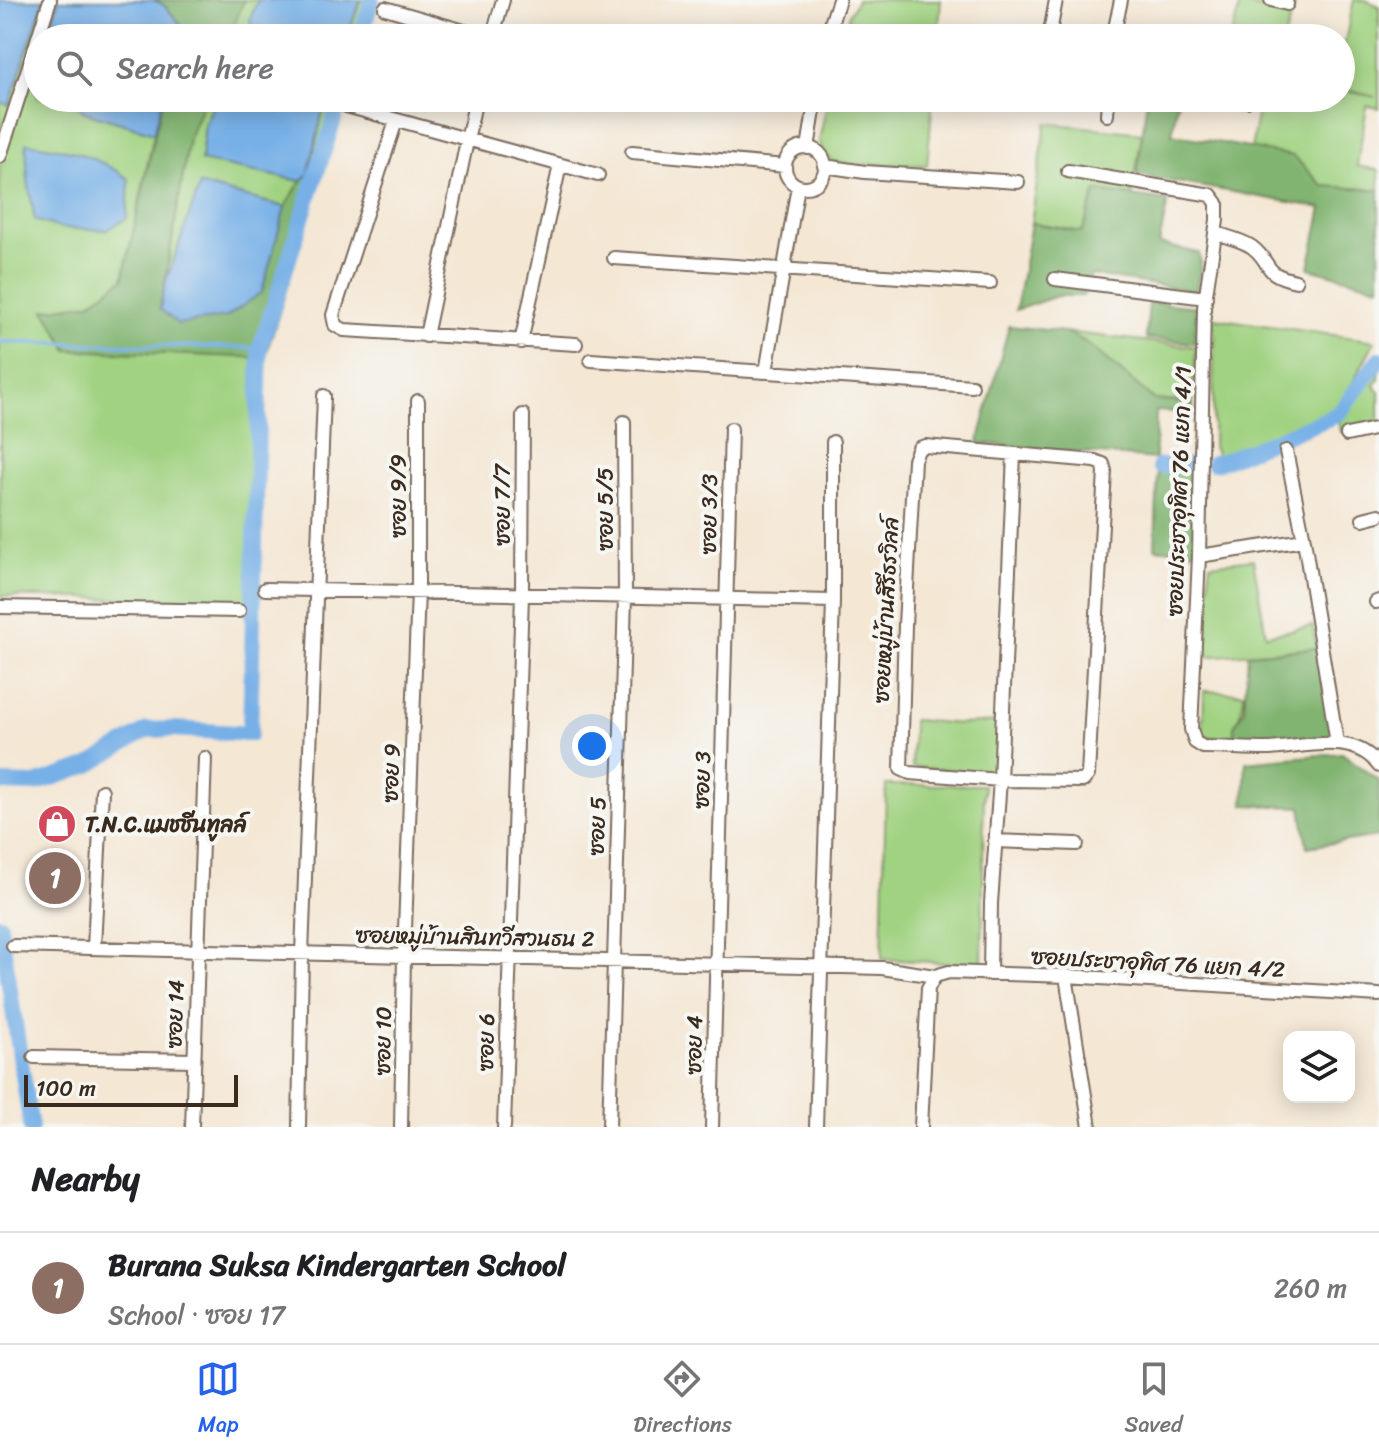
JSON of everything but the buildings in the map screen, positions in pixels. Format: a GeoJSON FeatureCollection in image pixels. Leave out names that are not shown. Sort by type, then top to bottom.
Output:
{"type":"FeatureCollection","features":[{"type":"Feature","properties":{"kind":"street"},"geometry":{"type":"LineString","coordinates":[[42,24],[50,0]]}},
{"type":"Feature","properties":{"kind":"street"},"geometry":{"type":"LineString","coordinates":[[495,24],[503,0]]}},
{"type":"Feature","properties":{"kind":"street"},"geometry":{"type":"LineString","coordinates":[[831,24],[839,0]]}},
{"type":"Feature","properties":{"kind":"street"},"geometry":{"type":"LineString","coordinates":[[1052,24],[1056,0]]}},
{"type":"Feature","properties":{"kind":"street"},"geometry":{"type":"LineString","coordinates":[[1116,24],[1121,0]]}},
{"type":"Feature","properties":{"kind":"street"},"geometry":{"type":"LineString","coordinates":[[1271,0],[1287,4]]}},
{"type":"Feature","properties":{"kind":"street"},"geometry":{"type":"LineString","coordinates":[[385,8],[441,24]]}},
{"type":"Feature","properties":{"kind":"street"},"geometry":{"type":"LineString","coordinates":[[0,156],[24,81]]}},
{"type":"Feature","properties":{"kind":"street"},"geometry":{"type":"LineString","coordinates":[[366,112],[598,175]]}},
{"type":"Feature","properties":{"kind":"street"},"geometry":{"type":"LineString","coordinates":[[426,336],[474,112]]}},
{"type":"Feature","properties":{"kind":"street"},"geometry":{"type":"LineString","coordinates":[[808,148],[814,112]]}},
{"type":"Feature","properties":{"kind":"street"},"geometry":{"type":"LineString","coordinates":[[396,121],[333,315],[335,325],[344,330],[576,344]]}},
{"type":"Feature","properties":{"kind":"street"},"geometry":{"type":"LineString","coordinates":[[808,148],[819,154],[824,172],[817,183],[798,186],[788,178],[785,166],[790,154],[808,148]]}},
{"type":"Feature","properties":{"kind":"street"},"geometry":{"type":"LineString","coordinates":[[632,152],[785,166]]}},
{"type":"Feature","properties":{"kind":"street"},"geometry":{"type":"LineString","coordinates":[[521,342],[560,165]]}},
{"type":"Feature","properties":{"kind":"street"},"geometry":{"type":"LineString","coordinates":[[824,166],[865,172],[1018,182]]}},
{"type":"Feature","properties":{"kind":"street","name":"ซอยประชาอุทิศ 76 แยก 4/1"},"geometry":{"type":"LineString","coordinates":[[1068,171],[1211,195],[1217,203],[1216,233],[1206,298],[1191,729],[1195,742],[1203,747],[1267,749],[1337,743],[1367,754],[1379,766]]}},
{"type":"Feature","properties":{"kind":"street"},"geometry":{"type":"LineString","coordinates":[[766,372],[798,186]]}},
{"type":"Feature","properties":{"kind":"street"},"geometry":{"type":"LineString","coordinates":[[1216,233],[1250,245],[1269,270],[1278,277],[1296,281]]}},
{"type":"Feature","properties":{"kind":"street"},"geometry":{"type":"LineString","coordinates":[[614,258],[990,283]]}},
{"type":"Feature","properties":{"kind":"street"},"geometry":{"type":"LineString","coordinates":[[1055,279],[1206,298]]}},
{"type":"Feature","properties":{"kind":"street"},"geometry":{"type":"LineString","coordinates":[[591,360],[972,386]]}},
{"type":"Feature","properties":{"kind":"street"},"geometry":{"type":"LineString","coordinates":[[299,1127],[302,953],[324,396]]}},
{"type":"Feature","properties":{"kind":"street","name":"ซอย 9/9"},"geometry":{"type":"LineString","coordinates":[[418,401],[418,591]]}},
{"type":"Feature","properties":{"kind":"street","name":"ซอย 7/7"},"geometry":{"type":"LineString","coordinates":[[508,958],[522,595],[523,415]]}},
{"type":"Feature","properties":{"kind":"street","name":"ซอย 5/5"},"geometry":{"type":"LineString","coordinates":[[624,422],[625,597]]}},
{"type":"Feature","properties":{"kind":"street"},"geometry":{"type":"LineString","coordinates":[[1347,435],[1379,428]]}},
{"type":"Feature","properties":{"kind":"street","name":"ซอย 3/3"},"geometry":{"type":"LineString","coordinates":[[728,599],[731,429]]}},
{"type":"Feature","properties":{"kind":"street"},"geometry":{"type":"LineString","coordinates":[[816,1127],[833,601],[833,442]]}},
{"type":"Feature","properties":{"kind":"street","name":"ซอยหมู่บ้านสิรีธรวิลล์"},"geometry":{"type":"LineString","coordinates":[[925,446],[1014,454],[1095,461],[1103,464],[1105,471],[1088,775],[1078,782],[910,773],[901,769],[914,460],[919,448],[925,446]]}},
{"type":"Feature","properties":{"kind":"street"},"geometry":{"type":"LineString","coordinates":[[1286,451],[1304,540],[1337,743]]}},
{"type":"Feature","properties":{"kind":"street"},"geometry":{"type":"LineString","coordinates":[[990,974],[1014,454]]}},
{"type":"Feature","properties":{"kind":"street"},"geometry":{"type":"LineString","coordinates":[[1363,519],[1379,515]]}},
{"type":"Feature","properties":{"kind":"street"},"geometry":{"type":"LineString","coordinates":[[1199,556],[1304,540]]}},
{"type":"Feature","properties":{"kind":"street"},"geometry":{"type":"LineString","coordinates":[[265,589],[833,601]]}},
{"type":"Feature","properties":{"kind":"street","name":"ซอย 9"},"geometry":{"type":"LineString","coordinates":[[404,955],[418,591]]}},
{"type":"Feature","properties":{"kind":"street","name":"ซอย 5"},"geometry":{"type":"LineString","coordinates":[[612,961],[625,597]]}},
{"type":"Feature","properties":{"kind":"street","name":"ซอย 3"},"geometry":{"type":"LineString","coordinates":[[716,964],[728,599]]}},
{"type":"Feature","properties":{"kind":"street"},"geometry":{"type":"LineString","coordinates":[[0,607],[239,611]]}},
{"type":"Feature","properties":{"kind":"street","name":"ซอย 14"},"geometry":{"type":"LineString","coordinates":[[192,1127],[205,758]]}},
{"type":"Feature","properties":{"kind":"street"},"geometry":{"type":"LineString","coordinates":[[94,947],[102,791]]}},
{"type":"Feature","properties":{"kind":"street"},"geometry":{"type":"LineString","coordinates":[[995,841],[1077,844]]}},
{"type":"Feature","properties":{"kind":"street","name":"ซอยหมู่บ้านสินทวีสวนธน 2"},"geometry":{"type":"LineString","coordinates":[[13,946],[882,968],[935,976]]}},
{"type":"Feature","properties":{"kind":"street","name":"ซอย 10"},"geometry":{"type":"LineString","coordinates":[[401,1127],[404,955]]}},
{"type":"Feature","properties":{"kind":"street","name":"ซอย 6"},"geometry":{"type":"LineString","coordinates":[[504,1127],[508,958]]}},
{"type":"Feature","properties":{"kind":"street"},"geometry":{"type":"LineString","coordinates":[[609,1127],[612,961]]}},
{"type":"Feature","properties":{"kind":"street","name":"ซอย 4"},"geometry":{"type":"LineString","coordinates":[[712,1127],[716,964]]}},
{"type":"Feature","properties":{"kind":"street","name":"ซอยประชาอุทิศ 76 แยก 4/2"},"geometry":{"type":"LineString","coordinates":[[935,976],[949,972],[1066,976],[1379,995]]}},
{"type":"Feature","properties":{"kind":"street"},"geometry":{"type":"LineString","coordinates":[[921,1127],[928,988],[935,976]]}},
{"type":"Feature","properties":{"kind":"street"},"geometry":{"type":"LineString","coordinates":[[1066,976],[1090,1127]]}},
{"type":"Feature","properties":{"kind":"street"},"geometry":{"type":"LineString","coordinates":[[34,1057],[194,1060]]}},
{"type":"Feature","properties":{"kind":"green space"},"geometry":{"type":"Polygon","coordinates":[[[44,0],[59,0],[51,24],[36,24],[44,0]]]}},
{"type":"Feature","properties":{"kind":"green space"},"geometry":{"type":"Polygon","coordinates":[[[153,0],[244,0],[235,24],[181,24],[164,5],[153,0]]]}},
{"type":"Feature","properties":{"kind":"green space"},"geometry":{"type":"Polygon","coordinates":[[[244,0],[258,0],[250,20],[252,24],[235,24],[244,0]]]}},
{"type":"Feature","properties":{"kind":"green space"},"geometry":{"type":"Polygon","coordinates":[[[361,0],[378,0],[370,24],[352,24],[361,0]]]}},
{"type":"Feature","properties":{"kind":"green space"},"geometry":{"type":"Polygon","coordinates":[[[857,0],[941,0],[939,24],[846,24],[857,0]]]}},
{"type":"Feature","properties":{"kind":"green space"},"geometry":{"type":"Polygon","coordinates":[[[1280,0],[1296,3],[1289,24],[1235,24],[1240,4],[1277,12],[1280,0]]]}},
{"type":"Feature","properties":{"kind":"green space"},"geometry":{"type":"Polygon","coordinates":[[[1354,0],[1365,0],[1379,6],[1379,108],[1367,106],[1357,166],[1379,170],[1379,190],[1323,186],[1293,156],[1251,149],[1258,112],[1355,112],[1355,93],[1375,97],[1355,92],[1355,24],[1349,24],[1354,0]]]}},
{"type":"Feature","properties":{"kind":"green space"},"geometry":{"type":"Polygon","coordinates":[[[24,60],[24,112],[85,112],[154,133],[123,279],[90,303],[45,311],[68,350],[253,357],[247,602],[0,596],[0,102],[9,105],[24,60]]]}},
{"type":"Feature","properties":{"kind":"green space"},"geometry":{"type":"Polygon","coordinates":[[[160,112],[199,112],[189,138],[160,309],[262,292],[285,207],[301,181],[326,162],[265,358],[68,350],[45,310],[90,303],[123,279],[160,112]]]}},
{"type":"Feature","properties":{"kind":"green space"},"geometry":{"type":"Polygon","coordinates":[[[199,112],[210,112],[205,124],[201,161],[301,181],[285,207],[200,185],[165,284],[189,138],[199,112]]]}},
{"type":"Feature","properties":{"kind":"green space"},"geometry":{"type":"Polygon","coordinates":[[[323,112],[342,112],[326,162],[308,175],[323,112]]]}},
{"type":"Feature","properties":{"kind":"green space"},"geometry":{"type":"Polygon","coordinates":[[[825,112],[932,112],[927,165],[832,161],[819,141],[825,112]]]}},
{"type":"Feature","properties":{"kind":"green space"},"geometry":{"type":"Polygon","coordinates":[[[1145,112],[1176,112],[1172,134],[1293,156],[1323,186],[1379,190],[1379,287],[1309,268],[1322,208],[1137,175],[1145,112]]]}},
{"type":"Feature","properties":{"kind":"green space"},"geometry":{"type":"Polygon","coordinates":[[[1046,123],[1142,133],[1132,196],[1096,191],[1082,232],[1031,223],[1046,123]]]}},
{"type":"Feature","properties":{"kind":"green space"},"geometry":{"type":"Polygon","coordinates":[[[1096,191],[1168,201],[1159,244],[1199,253],[1201,265],[1196,291],[1091,275],[1083,296],[1057,296],[1016,310],[1031,223],[1082,232],[1096,191]]]}},
{"type":"Feature","properties":{"kind":"green space"},"geometry":{"type":"Polygon","coordinates":[[[1149,302],[1198,307],[1194,343],[1146,338],[1149,302]]]}},
{"type":"Feature","properties":{"kind":"green space"},"geometry":{"type":"Polygon","coordinates":[[[1214,318],[1375,341],[1341,404],[1328,414],[1217,456],[1213,447],[1214,318]]]}},
{"type":"Feature","properties":{"kind":"green space"},"geometry":{"type":"Polygon","coordinates":[[[1009,326],[1065,332],[1084,341],[1155,400],[1193,403],[1193,413],[1156,411],[1155,459],[978,443],[1009,326]]]}},
{"type":"Feature","properties":{"kind":"green space"},"geometry":{"type":"Polygon","coordinates":[[[1065,332],[1196,347],[1193,403],[1155,400],[1084,342],[1065,332]]]}},
{"type":"Feature","properties":{"kind":"green space"},"geometry":{"type":"Polygon","coordinates":[[[1379,365],[1379,380],[1375,385],[1379,392],[1379,421],[1341,432],[1339,421],[1379,365]]]}},
{"type":"Feature","properties":{"kind":"green space"},"geometry":{"type":"Polygon","coordinates":[[[1158,470],[1195,470],[1194,552],[1155,548],[1158,470]]]}},
{"type":"Feature","properties":{"kind":"green space"},"geometry":{"type":"Polygon","coordinates":[[[1253,559],[1266,635],[1313,626],[1317,648],[1206,657],[1210,564],[1253,559]]]}},
{"type":"Feature","properties":{"kind":"green space"},"geometry":{"type":"Polygon","coordinates":[[[1317,648],[1332,732],[1329,739],[1234,740],[1234,726],[1244,710],[1248,654],[1317,648]]]}},
{"type":"Feature","properties":{"kind":"green space"},"geometry":{"type":"Polygon","coordinates":[[[1204,691],[1244,693],[1234,740],[1203,736],[1204,691]]]}},
{"type":"Feature","properties":{"kind":"green space"},"geometry":{"type":"Polygon","coordinates":[[[913,720],[962,724],[998,722],[996,774],[912,767],[913,720]]]}},
{"type":"Feature","properties":{"kind":"green space"},"geometry":{"type":"Polygon","coordinates":[[[1342,753],[1379,781],[1379,836],[1307,847],[1301,807],[1244,805],[1246,762],[1342,753]]]}},
{"type":"Feature","properties":{"kind":"green space"},"geometry":{"type":"Polygon","coordinates":[[[886,785],[984,785],[982,965],[882,959],[886,785]]]}},
{"type":"Feature","properties":{"kind":"water"},"geometry":{"type":"Polygon","coordinates":[[[0,0],[44,0],[36,24],[24,24],[24,60],[9,105],[0,102],[0,0]]]}},
{"type":"Feature","properties":{"kind":"water"},"geometry":{"type":"Polygon","coordinates":[[[59,0],[153,0],[164,5],[180,24],[51,24],[59,0]]]}},
{"type":"Feature","properties":{"kind":"water"},"geometry":{"type":"Polygon","coordinates":[[[258,0],[361,0],[352,24],[252,24],[250,19],[258,0]]]}},
{"type":"Feature","properties":{"kind":"water"},"geometry":{"type":"Polygon","coordinates":[[[85,112],[159,112],[154,133],[85,112]]]}},
{"type":"Feature","properties":{"kind":"water"},"geometry":{"type":"Polygon","coordinates":[[[210,112],[323,112],[308,175],[301,181],[201,161],[205,124],[210,112]]]}},
{"type":"Feature","properties":{"kind":"water"},"geometry":{"type":"Polygon","coordinates":[[[26,143],[80,154],[129,179],[127,218],[107,230],[60,228],[35,220],[28,182],[26,143]]]}},
{"type":"Feature","properties":{"kind":"water"},"geometry":{"type":"Polygon","coordinates":[[[200,185],[285,207],[262,292],[227,317],[178,324],[160,309],[165,284],[200,185]]]}},
{"type":"Feature","properties":{"kind":"waterway"},"geometry":{"type":"LineString","coordinates":[[364,24],[372,0]]}},
{"type":"Feature","properties":{"kind":"waterway"},"geometry":{"type":"LineString","coordinates":[[0,783],[35,784],[88,766],[147,730],[250,734],[260,348],[336,112]]}},
{"type":"Feature","properties":{"kind":"waterway"},"geometry":{"type":"LineString","coordinates":[[0,342],[260,348]]}},
{"type":"Feature","properties":{"kind":"waterway"},"geometry":{"type":"LineString","coordinates":[[1213,463],[1332,417],[1341,411],[1379,359]]}},
{"type":"Feature","properties":{"kind":"waterway"},"geometry":{"type":"LineString","coordinates":[[1160,466],[1189,465]]}},
{"type":"Feature","properties":{"kind":"waterway"},"geometry":{"type":"LineString","coordinates":[[0,925],[31,1127]]}},
{"type":"Feature","properties":{"kind":"place","name":"T.N.C.แมชชีนทูลล์"},"geometry":{"type":"Point","coordinates":[57,824]}},
{"type":"Feature","properties":{"kind":"place","name":"Burana Suksa Kindergarten School"},"geometry":{"type":"Point","coordinates":[55,878]}}]}
